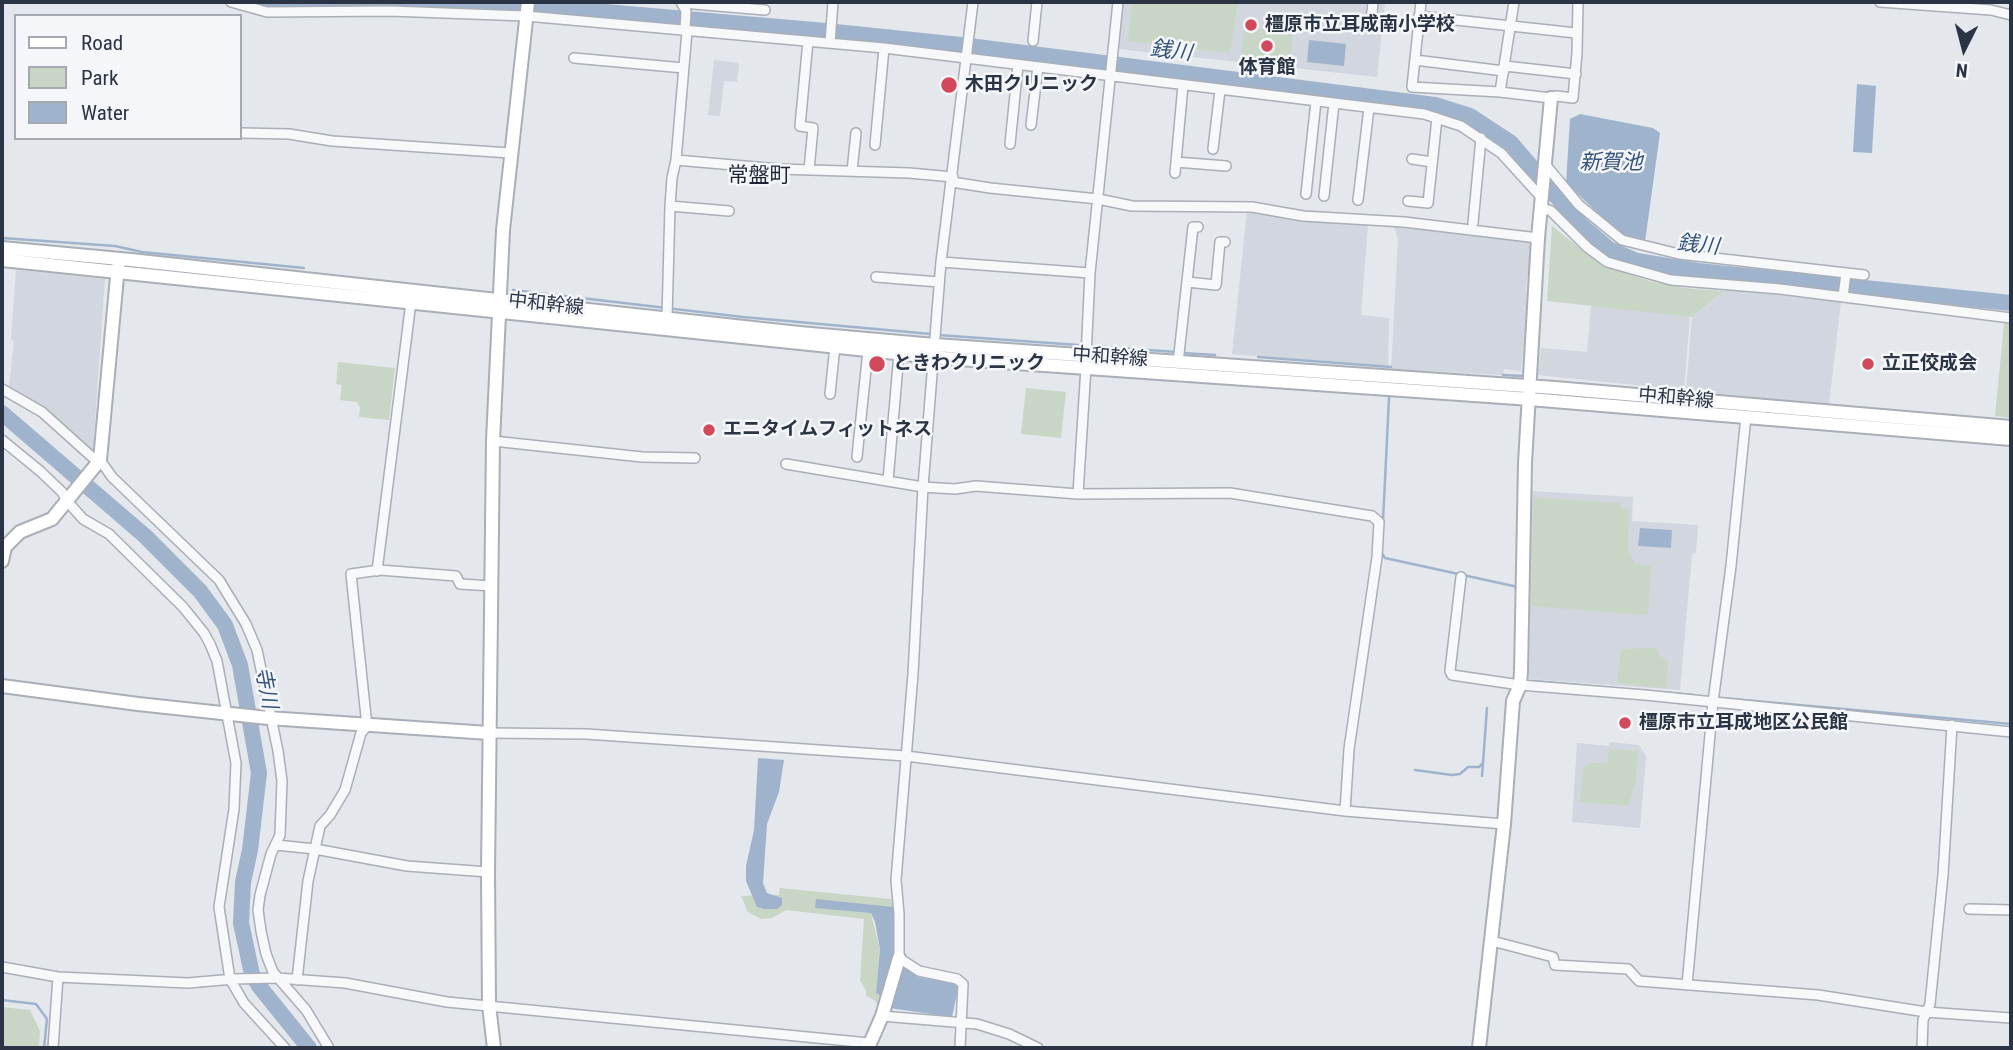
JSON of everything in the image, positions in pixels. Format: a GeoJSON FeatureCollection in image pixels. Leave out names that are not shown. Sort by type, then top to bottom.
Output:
{"type":"FeatureCollection","features":[{"type":"Feature","properties":{"kind":"main road"},"geometry":{"type":"LineString","coordinates":[[494,1048],[489,1004],[488,872],[493,441],[510,153],[527,10]]}},
{"type":"Feature","properties":{"kind":"main road"},"geometry":{"type":"LineString","coordinates":[[1479,1048],[1504,824],[1513,701],[1520,685],[1529,393],[1550,99]]}},
{"type":"Feature","properties":{"kind":"main road","name":"中和幹線"},"geometry":{"type":"LineString","coordinates":[[2,248],[411,302],[667,311],[935,343],[1529,393],[2011,428]]}},
{"type":"Feature","properties":{"kind":"main road","name":"中和幹線"},"geometry":{"type":"LineString","coordinates":[[2,260],[118,265],[499,305],[899,353],[935,343]]}},
{"type":"Feature","properties":{"kind":"main road"},"geometry":{"type":"LineString","coordinates":[[2,561],[5,547],[20,532],[52,519],[98,464],[118,265]]}},
{"type":"Feature","properties":{"kind":"main road","name":"中和幹線"},"geometry":{"type":"LineString","coordinates":[[1086,354],[1179,356],[1746,416],[2011,439]]}},
{"type":"Feature","properties":{"kind":"main road"},"geometry":{"type":"LineString","coordinates":[[2,686],[270,718],[489,733]]}},
{"type":"Feature","properties":{"kind":"main road"},"geometry":{"type":"LineString","coordinates":[[869,1046],[882,1016],[899,958]]}},
{"type":"Feature","properties":{"kind":"street"},"geometry":{"type":"LineString","coordinates":[[230,2],[267,12],[389,7],[527,10],[685,29],[968,55],[1018,65],[1109,74],[1437,118],[1461,126],[1501,153],[1551,211],[1587,247],[1607,262],[1619,267],[1671,280],[1843,295],[2011,318]]}},
{"type":"Feature","properties":{"kind":"street"},"geometry":{"type":"LineString","coordinates":[[830,41],[833,2]]}},
{"type":"Feature","properties":{"kind":"street"},"geometry":{"type":"LineString","coordinates":[[960,1048],[962,980],[924,973],[899,958],[896,871],[914,660],[923,487],[939,282],[973,2]]}},
{"type":"Feature","properties":{"kind":"street"},"geometry":{"type":"LineString","coordinates":[[1033,41],[1037,2]]}},
{"type":"Feature","properties":{"kind":"street"},"geometry":{"type":"LineString","coordinates":[[1078,494],[1090,273],[1118,2]]}},
{"type":"Feature","properties":{"kind":"street"},"geometry":{"type":"LineString","coordinates":[[1372,13],[1373,2]]}},
{"type":"Feature","properties":{"kind":"street"},"geometry":{"type":"LineString","coordinates":[[1421,2],[1412,88],[1500,92],[1550,99],[1556,96],[1573,98],[1578,2]]}},
{"type":"Feature","properties":{"kind":"street"},"geometry":{"type":"LineString","coordinates":[[1500,92],[1514,2]]}},
{"type":"Feature","properties":{"kind":"street"},"geometry":{"type":"LineString","coordinates":[[1880,2],[1991,10],[2011,15]]}},
{"type":"Feature","properties":{"kind":"street"},"geometry":{"type":"LineString","coordinates":[[667,311],[670,206],[684,68],[686,13],[682,3],[730,4],[765,10]]}},
{"type":"Feature","properties":{"kind":"street"},"geometry":{"type":"LineString","coordinates":[[1419,16],[1576,33]]}},
{"type":"Feature","properties":{"kind":"street"},"geometry":{"type":"LineString","coordinates":[[808,41],[800,126],[813,128],[809,170]]}},
{"type":"Feature","properties":{"kind":"street"},"geometry":{"type":"LineString","coordinates":[[875,145],[884,48]]}},
{"type":"Feature","properties":{"kind":"street"},"geometry":{"type":"LineString","coordinates":[[574,58],[684,68]]}},
{"type":"Feature","properties":{"kind":"street"},"geometry":{"type":"LineString","coordinates":[[1415,61],[1576,74]]}},
{"type":"Feature","properties":{"kind":"street"},"geometry":{"type":"LineString","coordinates":[[1010,144],[1018,65]]}},
{"type":"Feature","properties":{"kind":"street"},"geometry":{"type":"LineString","coordinates":[[1031,125],[1038,67]]}},
{"type":"Feature","properties":{"kind":"street"},"geometry":{"type":"LineString","coordinates":[[1175,173],[1183,85]]}},
{"type":"Feature","properties":{"kind":"street"},"geometry":{"type":"LineString","coordinates":[[1213,149],[1220,90]]}},
{"type":"Feature","properties":{"kind":"street"},"geometry":{"type":"LineString","coordinates":[[1306,194],[1316,101]]}},
{"type":"Feature","properties":{"kind":"street"},"geometry":{"type":"LineString","coordinates":[[1324,196],[1334,103]]}},
{"type":"Feature","properties":{"kind":"street"},"geometry":{"type":"LineString","coordinates":[[1358,200],[1369,108]]}},
{"type":"Feature","properties":{"kind":"street"},"geometry":{"type":"LineString","coordinates":[[1408,201],[1428,203],[1437,118]]}},
{"type":"Feature","properties":{"kind":"street"},"geometry":{"type":"LineString","coordinates":[[852,171],[856,132]]}},
{"type":"Feature","properties":{"kind":"street"},"geometry":{"type":"LineString","coordinates":[[242,134],[289,134],[332,141],[510,153]]}},
{"type":"Feature","properties":{"kind":"street"},"geometry":{"type":"LineString","coordinates":[[1473,223],[1481,138]]}},
{"type":"Feature","properties":{"kind":"street"},"geometry":{"type":"LineString","coordinates":[[1412,159],[1432,162]]}},
{"type":"Feature","properties":{"kind":"street"},"geometry":{"type":"LineString","coordinates":[[676,160],[952,179],[990,188],[1098,199],[1132,206],[1252,207],[1303,216],[1404,222],[1538,238]]}},
{"type":"Feature","properties":{"kind":"street"},"geometry":{"type":"LineString","coordinates":[[1176,162],[1226,166]]}},
{"type":"Feature","properties":{"kind":"street"},"geometry":{"type":"LineString","coordinates":[[1544,167],[1579,205],[1622,240],[1679,254],[1864,275]]}},
{"type":"Feature","properties":{"kind":"street"},"geometry":{"type":"LineString","coordinates":[[670,206],[729,211]]}},
{"type":"Feature","properties":{"kind":"street"},"geometry":{"type":"LineString","coordinates":[[1179,356],[1193,227],[1198,227]]}},
{"type":"Feature","properties":{"kind":"street"},"geometry":{"type":"LineString","coordinates":[[1187,282],[1216,285],[1220,242],[1225,242]]}},
{"type":"Feature","properties":{"kind":"street"},"geometry":{"type":"LineString","coordinates":[[941,262],[1090,273]]}},
{"type":"Feature","properties":{"kind":"street"},"geometry":{"type":"LineString","coordinates":[[1843,295],[1846,275]]}},
{"type":"Feature","properties":{"kind":"street"},"geometry":{"type":"LineString","coordinates":[[876,277],[939,282]]}},
{"type":"Feature","properties":{"kind":"street"},"geometry":{"type":"LineString","coordinates":[[377,571],[411,302]]}},
{"type":"Feature","properties":{"kind":"street"},"geometry":{"type":"LineString","coordinates":[[830,394],[835,346]]}},
{"type":"Feature","properties":{"kind":"street"},"geometry":{"type":"LineString","coordinates":[[856,457],[868,350]]}},
{"type":"Feature","properties":{"kind":"street"},"geometry":{"type":"LineString","coordinates":[[888,481],[899,353]]}},
{"type":"Feature","properties":{"kind":"street"},"geometry":{"type":"LineString","coordinates":[[2,389],[42,412],[92,457],[219,580],[246,624],[257,650],[282,781],[282,815],[276,845],[263,880],[258,911],[266,954],[275,978],[306,1010],[330,1048]]}},
{"type":"Feature","properties":{"kind":"street"},"geometry":{"type":"LineString","coordinates":[[1687,985],[1713,702],[1731,566],[1746,416]]}},
{"type":"Feature","properties":{"kind":"street"},"geometry":{"type":"LineString","coordinates":[[2,440],[62,492],[83,519],[109,534],[183,607],[204,633],[217,661],[230,714],[237,777],[219,907],[232,979],[244,1003],[285,1048]]}},
{"type":"Feature","properties":{"kind":"street"},"geometry":{"type":"LineString","coordinates":[[493,441],[642,457],[695,458]]}},
{"type":"Feature","properties":{"kind":"street"},"geometry":{"type":"LineString","coordinates":[[786,464],[923,487],[955,489],[976,486],[1078,494],[1230,493],[1371,516],[1379,523],[1377,557],[1349,749],[1345,811]]}},
{"type":"Feature","properties":{"kind":"street"},"geometry":{"type":"LineString","coordinates":[[297,980],[308,881],[320,826],[345,790],[361,733],[367,726],[351,574],[377,571],[456,576],[460,584],[492,586]]}},
{"type":"Feature","properties":{"kind":"street"},"geometry":{"type":"LineString","coordinates":[[1461,577],[1450,670],[1452,675],[1520,685],[2011,732]]}},
{"type":"Feature","properties":{"kind":"street"},"geometry":{"type":"LineString","coordinates":[[1922,1048],[1923,1020],[1930,1004],[1943,875],[1952,725]]}},
{"type":"Feature","properties":{"kind":"street"},"geometry":{"type":"LineString","coordinates":[[489,733],[586,734],[906,756],[1345,811],[1504,824]]}},
{"type":"Feature","properties":{"kind":"street"},"geometry":{"type":"LineString","coordinates":[[276,845],[315,849],[407,866],[488,872]]}},
{"type":"Feature","properties":{"kind":"street"},"geometry":{"type":"LineString","coordinates":[[1969,909],[2011,910]]}},
{"type":"Feature","properties":{"kind":"street"},"geometry":{"type":"LineString","coordinates":[[1492,941],[1553,957],[1555,965],[1628,969],[1639,981],[1818,995],[1926,1012],[2011,1018]]}},
{"type":"Feature","properties":{"kind":"street"},"geometry":{"type":"LineString","coordinates":[[2,967],[58,977],[188,983],[275,978],[345,983],[447,1002],[489,1004],[869,1046]]}},
{"type":"Feature","properties":{"kind":"street"},"geometry":{"type":"LineString","coordinates":[[53,1048],[58,977]]}},
{"type":"Feature","properties":{"kind":"street"},"geometry":{"type":"LineString","coordinates":[[882,1016],[960,1021],[1002,1031],[1038,1048]]}},
{"type":"Feature","properties":{"kind":"shaded area","name":"橿原市立耳成南小学校"},"geometry":{"type":"Polygon","coordinates":[[[1122,2],[1385,2],[1377,77],[1118,49],[1122,2]]]}},
{"type":"Feature","properties":{"kind":"shaded area"},"geometry":{"type":"Polygon","coordinates":[[[714,60],[739,63],[737,82],[724,81],[720,116],[708,115],[714,60]]]}},
{"type":"Feature","properties":{"kind":"shaded area"},"geometry":{"type":"Polygon","coordinates":[[[1247,210],[1368,225],[1361,315],[1389,318],[1388,366],[1232,354],[1247,210]]]}},
{"type":"Feature","properties":{"kind":"shaded area"},"geometry":{"type":"Polygon","coordinates":[[[1393,223],[1532,238],[1526,289],[1529,302],[1521,371],[1504,369],[1503,375],[1391,369],[1398,240],[1393,223]]]}},
{"type":"Feature","properties":{"kind":"shaded area"},"geometry":{"type":"Polygon","coordinates":[[[16,270],[105,279],[93,450],[9,386],[14,341],[11,340],[16,270]]]}},
{"type":"Feature","properties":{"kind":"shaded area"},"geometry":{"type":"Polygon","coordinates":[[[1727,289],[1841,302],[1829,404],[1686,391],[1692,317],[1727,289]]]}},
{"type":"Feature","properties":{"kind":"shaded area"},"geometry":{"type":"Polygon","coordinates":[[[1591,305],[1690,316],[1684,390],[1538,375],[1541,348],[1587,352],[1591,305]]]}},
{"type":"Feature","properties":{"kind":"shaded area"},"geometry":{"type":"Polygon","coordinates":[[[1532,491],[1633,497],[1632,521],[1698,525],[1696,553],[1692,554],[1680,690],[1529,679],[1532,491]]]}},
{"type":"Feature","properties":{"kind":"shaded area"},"geometry":{"type":"Polygon","coordinates":[[[1610,742],[1639,745],[1646,756],[1640,828],[1572,822],[1577,743],[1609,746],[1610,742]]]}},
{"type":"Feature","properties":{"kind":"green space"},"geometry":{"type":"Polygon","coordinates":[[[1132,2],[1238,2],[1230,53],[1128,41],[1132,2]]]}},
{"type":"Feature","properties":{"kind":"green space","name":"体育館"},"geometry":{"type":"Polygon","coordinates":[[[1244,27],[1293,33],[1289,65],[1241,59],[1244,27]]]}},
{"type":"Feature","properties":{"kind":"green space"},"geometry":{"type":"Polygon","coordinates":[[[1552,226],[1602,266],[1653,282],[1724,291],[1692,317],[1547,301],[1552,226]]]}},
{"type":"Feature","properties":{"kind":"green space"},"geometry":{"type":"Polygon","coordinates":[[[2004,323],[2011,324],[2011,418],[1995,416],[2004,323]]]}},
{"type":"Feature","properties":{"kind":"green space"},"geometry":{"type":"Polygon","coordinates":[[[338,362],[395,368],[389,420],[359,417],[360,408],[357,402],[340,400],[342,385],[336,384],[338,362]]]}},
{"type":"Feature","properties":{"kind":"green space"},"geometry":{"type":"Polygon","coordinates":[[[1026,388],[1066,392],[1061,438],[1021,434],[1026,388]]]}},
{"type":"Feature","properties":{"kind":"green space"},"geometry":{"type":"Polygon","coordinates":[[[1534,498],[1621,503],[1621,508],[1629,509],[1628,549],[1635,564],[1651,566],[1648,615],[1531,606],[1534,498]]]}},
{"type":"Feature","properties":{"kind":"green space"},"geometry":{"type":"Polygon","coordinates":[[[1657,648],[1657,653],[1668,662],[1666,688],[1617,683],[1621,649],[1657,648]]]}},
{"type":"Feature","properties":{"kind":"green space"},"geometry":{"type":"Polygon","coordinates":[[[1609,749],[1638,751],[1636,779],[1629,806],[1580,802],[1583,769],[1591,763],[1607,763],[1609,749]]]}},
{"type":"Feature","properties":{"kind":"green space"},"geometry":{"type":"Polygon","coordinates":[[[780,888],[891,899],[893,907],[871,914],[880,949],[876,993],[884,998],[880,1007],[866,996],[860,980],[864,919],[786,910],[772,918],[761,919],[748,912],[741,896],[779,895],[780,888]]]}},
{"type":"Feature","properties":{"kind":"green space"},"geometry":{"type":"Polygon","coordinates":[[[2,1007],[30,1010],[40,1031],[39,1048],[2,1048],[2,1007]]]}},
{"type":"Feature","properties":{"kind":"water"},"geometry":{"type":"Polygon","coordinates":[[[1309,40],[1346,44],[1344,66],[1307,62],[1309,40]]]}},
{"type":"Feature","properties":{"kind":"water"},"geometry":{"type":"Polygon","coordinates":[[[1857,84],[1876,86],[1872,153],[1853,152],[1857,84]]]}},
{"type":"Feature","properties":{"kind":"water","name":"新賀池"},"geometry":{"type":"Polygon","coordinates":[[[1580,114],[1653,128],[1660,133],[1645,242],[1618,232],[1566,183],[1570,119],[1580,114]]]}},
{"type":"Feature","properties":{"kind":"water"},"geometry":{"type":"Polygon","coordinates":[[[1640,528],[1672,530],[1671,548],[1638,546],[1640,528]]]}},
{"type":"Feature","properties":{"kind":"water"},"geometry":{"type":"Polygon","coordinates":[[[758,758],[784,760],[779,792],[767,824],[763,883],[767,893],[782,898],[782,905],[777,909],[757,907],[746,881],[746,866],[754,830],[758,758]]]}},
{"type":"Feature","properties":{"kind":"water"},"geometry":{"type":"Polygon","coordinates":[[[816,899],[893,907],[894,960],[884,998],[876,993],[880,949],[871,913],[815,908],[816,899]]]}},
{"type":"Feature","properties":{"kind":"water"},"geometry":{"type":"Polygon","coordinates":[[[903,966],[918,977],[957,984],[952,1017],[889,1008],[903,966]]]}},
{"type":"Feature","properties":{"kind":"waterway","name":"銭川"},"geometry":{"type":"LineString","coordinates":[[266,2],[501,3],[826,31],[961,45],[1435,105],[1470,116],[1511,143],[1581,225],[1609,249],[1637,261],[1698,271],[2011,303]]}},
{"type":"Feature","properties":{"kind":"waterway"},"geometry":{"type":"LineString","coordinates":[[2,238],[115,246],[142,252],[304,268]]}},
{"type":"Feature","properties":{"kind":"waterway"},"geometry":{"type":"LineString","coordinates":[[513,290],[743,317],[931,334]]}},
{"type":"Feature","properties":{"kind":"waterway"},"geometry":{"type":"LineString","coordinates":[[938,335],[1176,352]]}},
{"type":"Feature","properties":{"kind":"waterway"},"geometry":{"type":"LineString","coordinates":[[1182,353],[1215,355]]}},
{"type":"Feature","properties":{"kind":"waterway"},"geometry":{"type":"LineString","coordinates":[[1258,357],[1391,367]]}},
{"type":"Feature","properties":{"kind":"waterway"},"geometry":{"type":"LineString","coordinates":[[1503,375],[1523,376]]}},
{"type":"Feature","properties":{"kind":"waterway"},"geometry":{"type":"LineString","coordinates":[[1383,521],[1389,398]]}},
{"type":"Feature","properties":{"kind":"waterway","name":"寺川"},"geometry":{"type":"LineString","coordinates":[[2,413],[145,536],[200,591],[225,625],[240,665],[259,773],[250,850],[243,882],[241,923],[252,974],[309,1048]]}},
{"type":"Feature","properties":{"kind":"waterway"},"geometry":{"type":"LineString","coordinates":[[1381,552],[1385,558],[1518,587]]}},
{"type":"Feature","properties":{"kind":"waterway"},"geometry":{"type":"LineString","coordinates":[[1532,681],[1694,695]]}},
{"type":"Feature","properties":{"kind":"waterway"},"geometry":{"type":"LineString","coordinates":[[1721,698],[2011,724]]}},
{"type":"Feature","properties":{"kind":"waterway"},"geometry":{"type":"LineString","coordinates":[[1415,770],[1452,775],[1460,774],[1468,767],[1479,767],[1483,763],[1487,708],[1482,776]]}},
{"type":"Feature","properties":{"kind":"waterway"},"geometry":{"type":"LineString","coordinates":[[2,1000],[36,1004],[47,1019],[44,1048]]}},
{"type":"Feature","properties":{"kind":"place","name":"橿原市立耳成南小学校"},"geometry":{"type":"Point","coordinates":[1251,25]}},
{"type":"Feature","properties":{"kind":"place","name":"体育館"},"geometry":{"type":"Point","coordinates":[1267,46]}},
{"type":"Feature","properties":{"kind":"place","name":"木田クリニック"},"geometry":{"type":"Point","coordinates":[949,85]}},
{"type":"Feature","properties":{"kind":"place","name":"ときわクリニック"},"geometry":{"type":"Point","coordinates":[877,364]}},
{"type":"Feature","properties":{"kind":"place","name":"立正佼成会"},"geometry":{"type":"Point","coordinates":[1868,364]}},
{"type":"Feature","properties":{"kind":"place","name":"エニタイムフィットネス"},"geometry":{"type":"Point","coordinates":[709,430]}},
{"type":"Feature","properties":{"kind":"place","name":"橿原市立耳成地区公民館"},"geometry":{"type":"Point","coordinates":[1625,723]}},
{"type":"Feature","properties":{"kind":"district","name":"常盤町"},"geometry":{"type":"Point","coordinates":[759,177]}}]}
